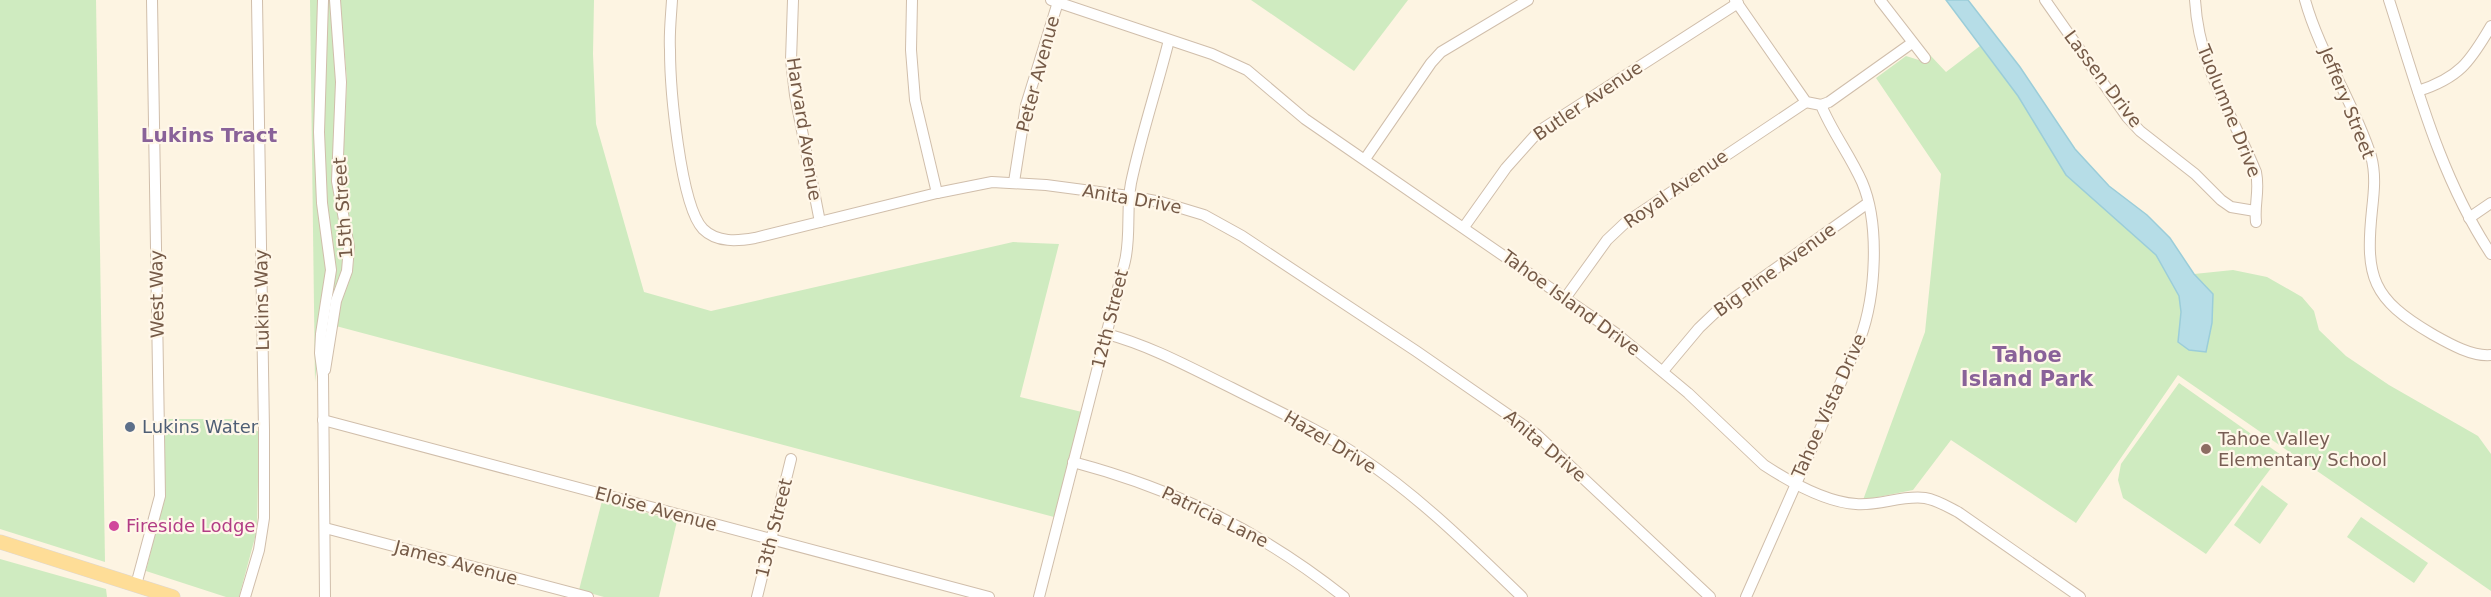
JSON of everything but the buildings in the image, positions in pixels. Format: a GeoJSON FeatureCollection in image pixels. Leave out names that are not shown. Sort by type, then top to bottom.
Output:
{"type":"FeatureCollection","features":[{"type":"Feature","properties":{"kind":"main road"},"geometry":{"type":"LineString","coordinates":[[0,542],[173,597]]}},
{"type":"Feature","properties":{"kind":"street","name":"West Way"},"geometry":{"type":"LineString","coordinates":[[135,585],[160,496],[152,0]]}},
{"type":"Feature","properties":{"kind":"street","name":"Lukins Way"},"geometry":{"type":"LineString","coordinates":[[245,597],[259,550],[264,518],[257,0]]}},
{"type":"Feature","properties":{"kind":"street","name":"15th Street"},"geometry":{"type":"LineString","coordinates":[[323,0],[319,132],[322,203],[331,270],[320,353],[323,376],[326,597]]}},
{"type":"Feature","properties":{"kind":"street","name":"15th Street"},"geometry":{"type":"LineString","coordinates":[[323,376],[327,364],[336,300],[347,271],[349,247],[337,181],[341,82],[335,0]]}},
{"type":"Feature","properties":{"kind":"street","name":"Anita Drive"},"geometry":{"type":"LineString","coordinates":[[672,0],[670,50],[672,96],[682,167],[696,219],[704,230],[713,236],[740,240],[992,182],[1014,182],[1129,196],[1186,209],[1222,224],[1503,410],[1558,453],[1710,597]]}},
{"type":"Feature","properties":{"kind":"street","name":"Harvard Avenue"},"geometry":{"type":"LineString","coordinates":[[793,0],[792,72],[820,222]]}},
{"type":"Feature","properties":{"kind":"street"},"geometry":{"type":"LineString","coordinates":[[912,0],[911,50],[915,100],[937,193]]}},
{"type":"Feature","properties":{"kind":"street"},"geometry":{"type":"LineString","coordinates":[[1365,159],[1431,63],[1442,52],[1528,0]]}},
{"type":"Feature","properties":{"kind":"street"},"geometry":{"type":"LineString","coordinates":[[1880,0],[1925,58]]}},
{"type":"Feature","properties":{"kind":"street","name":"Lassen Drive"},"geometry":{"type":"LineString","coordinates":[[2045,0],[2127,117],[2140,131],[2179,160],[2221,200],[2231,207],[2255,216]]}},
{"type":"Feature","properties":{"kind":"street","name":"Tuolumne Drive"},"geometry":{"type":"LineString","coordinates":[[2195,0],[2199,35],[2208,68],[2256,172],[2259,186],[2255,216]]}},
{"type":"Feature","properties":{"kind":"street","name":"Jeffery Street"},"geometry":{"type":"LineString","coordinates":[[2305,0],[2362,130],[2371,158],[2375,176],[2368,246],[2371,267],[2378,289],[2398,313],[2411,322],[2469,352],[2491,355]]}},
{"type":"Feature","properties":{"kind":"street"},"geometry":{"type":"LineString","coordinates":[[2389,0],[2436,146],[2469,218],[2491,254]]}},
{"type":"Feature","properties":{"kind":"street","name":"Tahoe Island Drive"},"geometry":{"type":"LineString","coordinates":[[1054,1],[1212,54],[1247,70],[1305,119],[1617,334],[1662,371],[1764,465],[1795,483],[1836,501],[1875,504],[1910,498],[1926,498],[1940,503],[1958,512],[2080,597]]}},
{"type":"Feature","properties":{"kind":"street","name":"Peter Avenue"},"geometry":{"type":"LineString","coordinates":[[1014,182],[1026,105],[1054,1]]}},
{"type":"Feature","properties":{"kind":"street"},"geometry":{"type":"LineString","coordinates":[[1736,2],[1806,102],[1821,105],[1829,102],[1912,43]]}},
{"type":"Feature","properties":{"kind":"street","name":"Butler Avenue"},"geometry":{"type":"LineString","coordinates":[[1464,227],[1506,168],[1539,131],[1736,2]]}},
{"type":"Feature","properties":{"kind":"street"},"geometry":{"type":"LineString","coordinates":[[2418,91],[2438,84],[2464,68],[2491,26]]}},
{"type":"Feature","properties":{"kind":"street","name":"12th Street"},"geometry":{"type":"LineString","coordinates":[[1039,597],[1128,245],[1129,196],[1169,40]]}},
{"type":"Feature","properties":{"kind":"street","name":"Royal Avenue"},"geometry":{"type":"LineString","coordinates":[[1566,297],[1607,240],[1625,223],[1806,102]]}},
{"type":"Feature","properties":{"kind":"street","name":"Tahoe Vista Drive"},"geometry":{"type":"LineString","coordinates":[[1746,597],[1867,321],[1873,272],[1868,202],[1857,171],[1821,105]]}},
{"type":"Feature","properties":{"kind":"street","name":"Big Pine Avenue"},"geometry":{"type":"LineString","coordinates":[[1662,371],[1699,328],[1720,308],[1868,202]]}},
{"type":"Feature","properties":{"kind":"street"},"geometry":{"type":"LineString","coordinates":[[2469,218],[2491,204]]}},
{"type":"Feature","properties":{"kind":"street","name":"Hazel Drive"},"geometry":{"type":"LineString","coordinates":[[1107,334],[1127,340],[1185,365],[1289,417],[1359,456],[1397,483],[1522,597]]}},
{"type":"Feature","properties":{"kind":"street","name":"Eloise Avenue"},"geometry":{"type":"LineString","coordinates":[[323,420],[989,597]]}},
{"type":"Feature","properties":{"kind":"street","name":"13th Street"},"geometry":{"type":"LineString","coordinates":[[757,597],[791,459]]}},
{"type":"Feature","properties":{"kind":"street","name":"Patricia Lane"},"geometry":{"type":"LineString","coordinates":[[1073,462],[1151,486],[1239,525],[1277,548],[1344,597]]}},
{"type":"Feature","properties":{"kind":"street","name":"James Avenue"},"geometry":{"type":"LineString","coordinates":[[324,528],[588,597]]}},
{"type":"Feature","properties":{"kind":"green space"},"geometry":{"type":"Polygon","coordinates":[[[0,0],[96,0],[105,562],[0,529],[0,0]]]}},
{"type":"Feature","properties":{"kind":"green space"},"geometry":{"type":"Polygon","coordinates":[[[310,0],[318,0],[326,275],[315,382],[310,0]]]}},
{"type":"Feature","properties":{"kind":"green space"},"geometry":{"type":"Polygon","coordinates":[[[327,0],[332,0],[345,243],[343,272],[326,320],[322,87],[327,0]]]}},
{"type":"Feature","properties":{"kind":"green space"},"geometry":{"type":"Polygon","coordinates":[[[340,0],[594,0],[593,54],[596,124],[644,292],[711,311],[1013,242],[1059,244],[1020,397],[1082,412],[1054,517],[336,326],[339,306],[353,266],[354,254],[342,183],[347,80],[340,0]]]}},
{"type":"Feature","properties":{"kind":"green space"},"geometry":{"type":"Polygon","coordinates":[[[1251,0],[1408,0],[1354,71],[1251,0]]]}},
{"type":"Feature","properties":{"kind":"green space"},"geometry":{"type":"Polygon","coordinates":[[[1980,46],[2018,96],[2066,175],[2156,255],[2179,296],[2181,312],[2178,342],[2189,350],[2206,351],[2213,294],[2194,274],[2233,270],[2267,277],[2302,297],[2314,311],[2319,330],[2346,356],[2389,385],[2478,436],[2491,454],[2491,591],[2178,375],[2076,523],[1951,440],[1913,490],[1863,500],[1925,332],[1941,174],[1876,78],[1906,56],[1922,61],[1930,55],[1946,72],[1980,46]]]}},
{"type":"Feature","properties":{"kind":"green space"},"geometry":{"type":"Polygon","coordinates":[[[2179,383],[2281,455],[2206,554],[2123,498],[2118,480],[2121,464],[2179,383]]]}},
{"type":"Feature","properties":{"kind":"green space"},"geometry":{"type":"Polygon","coordinates":[[[163,419],[236,419],[259,432],[257,530],[239,597],[226,597],[146,571],[165,494],[163,419]]]}},
{"type":"Feature","properties":{"kind":"green space"},"geometry":{"type":"Polygon","coordinates":[[[2262,485],[2288,504],[2260,544],[2234,525],[2262,485]]]}},
{"type":"Feature","properties":{"kind":"green space"},"geometry":{"type":"Polygon","coordinates":[[[602,501],[677,521],[659,597],[604,597],[579,590],[602,501]]]}},
{"type":"Feature","properties":{"kind":"green space"},"geometry":{"type":"Polygon","coordinates":[[[2361,517],[2428,563],[2414,583],[2347,537],[2361,517]]]}},
{"type":"Feature","properties":{"kind":"green space"},"geometry":{"type":"Polygon","coordinates":[[[0,559],[106,589],[107,597],[0,597],[0,559]]]}},
{"type":"Feature","properties":{"kind":"water"},"geometry":{"type":"Polygon","coordinates":[[[1946,0],[1968,0],[2020,67],[2075,149],[2109,186],[2147,215],[2170,238],[2194,274],[2213,294],[2212,323],[2206,352],[2189,350],[2178,342],[2181,312],[2179,296],[2156,255],[2066,175],[2018,96],[1946,0]]]}},
{"type":"Feature","properties":{"kind":"place","name":"Lukins Water"},"geometry":{"type":"Point","coordinates":[130,427]}},
{"type":"Feature","properties":{"kind":"place","name":"Tahoe Valley Elementary School"},"geometry":{"type":"Point","coordinates":[2206,449]}},
{"type":"Feature","properties":{"kind":"place","name":"Fireside Lodge"},"geometry":{"type":"Point","coordinates":[114,526]}},
{"type":"Feature","properties":{"kind":"district","name":"Lukins Tract"},"geometry":{"type":"Point","coordinates":[209,135]}},
{"type":"Feature","properties":{"kind":"district","name":"Tahoe Island Park"},"geometry":{"type":"Point","coordinates":[2027,367]}}]}
